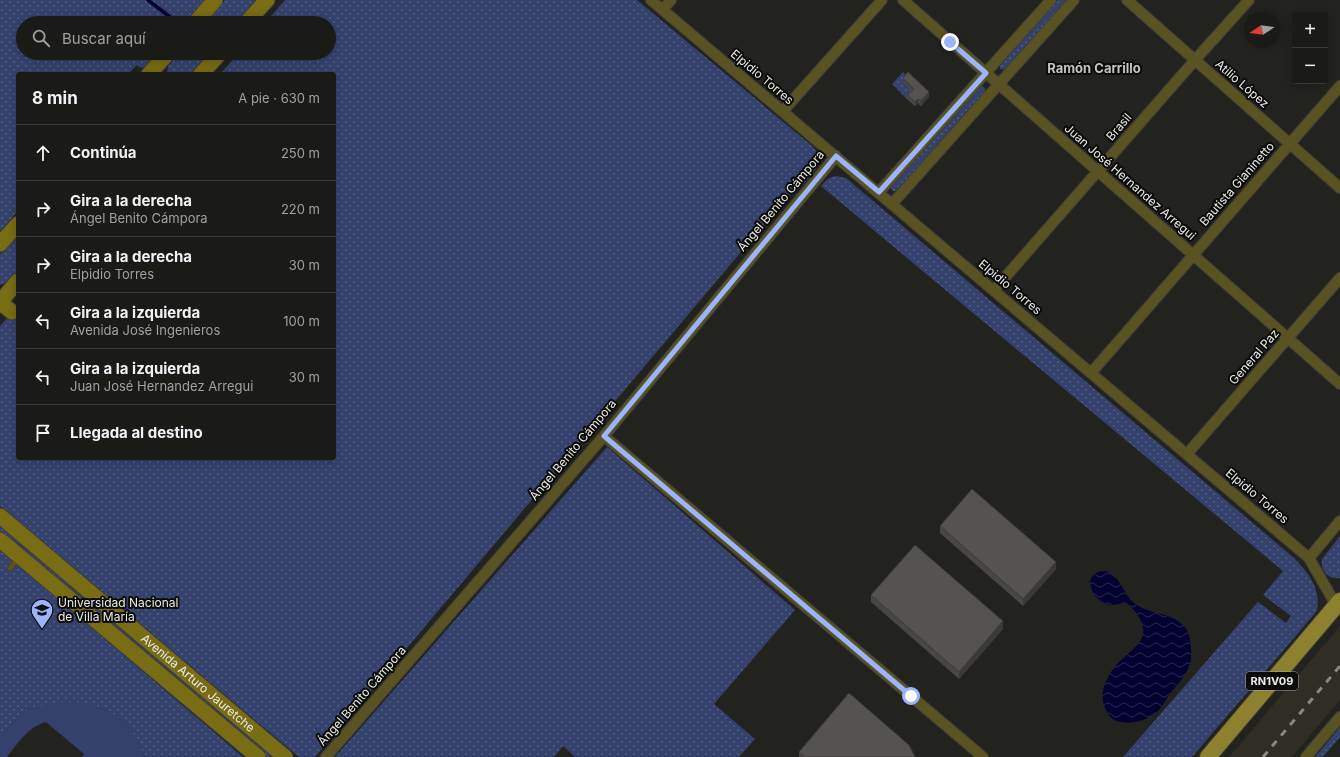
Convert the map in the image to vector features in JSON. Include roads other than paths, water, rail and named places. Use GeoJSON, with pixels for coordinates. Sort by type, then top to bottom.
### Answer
{"type":"FeatureCollection","features":[{"type":"Feature","properties":{"kind":"main road"},"geometry":{"type":"LineString","coordinates":[[201,16],[215,0]]}},
{"type":"Feature","properties":{"kind":"main road"},"geometry":{"type":"LineString","coordinates":[[252,16],[267,0]]}},
{"type":"Feature","properties":{"kind":"main road"},"geometry":{"type":"LineString","coordinates":[[151,72],[162,60]]}},
{"type":"Feature","properties":{"kind":"main road"},"geometry":{"type":"LineString","coordinates":[[203,72],[214,60]]}},
{"type":"Feature","properties":{"kind":"main road"},"geometry":{"type":"LineString","coordinates":[[0,244],[16,226]]}},
{"type":"Feature","properties":{"kind":"main road"},"geometry":{"type":"LineString","coordinates":[[12,312],[0,302],[16,283]]}},
{"type":"Feature","properties":{"kind":"main road","name":"Avenida Arturo Jauretche"},"geometry":{"type":"LineString","coordinates":[[0,516],[285,757]]}},
{"type":"Feature","properties":{"kind":"main road","name":"Avenida Arturo Jauretche"},"geometry":{"type":"LineString","coordinates":[[0,540],[15,562],[258,757]]}},
{"type":"Feature","properties":{"kind":"main road","name":"RN1V09"},"geometry":{"type":"LineString","coordinates":[[1208,757],[1338,603]]}},
{"type":"Feature","properties":{"kind":"street","name":"Elpidio Torres"},"geometry":{"type":"LineString","coordinates":[[652,0],[1309,558],[1338,603]]}},
{"type":"Feature","properties":{"kind":"street"},"geometry":{"type":"LineString","coordinates":[[663,9],[671,0]]}},
{"type":"Feature","properties":{"kind":"street"},"geometry":{"type":"LineString","coordinates":[[783,111],[882,0]]}},
{"type":"Feature","properties":{"kind":"street","name":"Juan José Hernandez Arregui"},"geometry":{"type":"LineString","coordinates":[[903,0],[1340,384]]}},
{"type":"Feature","properties":{"kind":"street"},"geometry":{"type":"LineString","coordinates":[[879,192],[1051,0]]}},
{"type":"Feature","properties":{"kind":"street"},"geometry":{"type":"LineString","coordinates":[[892,204],[1074,0]]}},
{"type":"Feature","properties":{"kind":"street","name":"Atilio López"},"geometry":{"type":"LineString","coordinates":[[1127,0],[1340,188]]}},
{"type":"Feature","properties":{"kind":"street","name":"Brasil"},"geometry":{"type":"LineString","coordinates":[[994,290],[1249,0]]}},
{"type":"Feature","properties":{"kind":"street","name":"Bautista Gianinetto"},"geometry":{"type":"LineString","coordinates":[[1091,373],[1340,86]]}},
{"type":"Feature","properties":{"kind":"street","name":"Ángel Benito Cámpora"},"geometry":{"type":"LineString","coordinates":[[326,757],[604,436],[836,156]]}},
{"type":"Feature","properties":{"kind":"street","name":"General Paz"},"geometry":{"type":"LineString","coordinates":[[1187,454],[1340,278]]}},
{"type":"Feature","properties":{"kind":"street"},"geometry":{"type":"LineString","coordinates":[[604,436],[983,757]]}},
{"type":"Feature","properties":{"kind":"street"},"geometry":{"type":"LineString","coordinates":[[1309,558],[1340,522]]}},
{"type":"Feature","properties":{"kind":"street"},"geometry":{"type":"LineString","coordinates":[[1306,757],[1340,717]]}},
{"type":"Feature","properties":{"kind":"water"},"geometry":{"type":"Polygon","coordinates":[[[1101,571],[1106,571],[1114,576],[1134,603],[1147,610],[1176,620],[1187,630],[1189,636],[1191,656],[1186,674],[1162,707],[1155,714],[1139,721],[1127,723],[1112,719],[1104,705],[1104,687],[1109,676],[1119,662],[1139,643],[1143,635],[1143,629],[1137,613],[1125,602],[1114,605],[1106,604],[1095,596],[1090,584],[1091,578],[1094,574],[1101,571]]]}},
{"type":"Feature","properties":{"kind":"waterway"},"geometry":{"type":"LineString","coordinates":[[148,0],[169,16]]}},
{"type":"Feature","properties":{"kind":"railway"},"geometry":{"type":"LineString","coordinates":[[1263,757],[1340,666]]}},
{"type":"Feature","properties":{"kind":"place","name":"Universidad Nacional de Villa María"},"geometry":{"type":"Point","coordinates":[42,630]}},
{"type":"Feature","properties":{"kind":"district","name":"Ramón Carrillo"},"geometry":{"type":"Point","coordinates":[1094,68]}}]}
